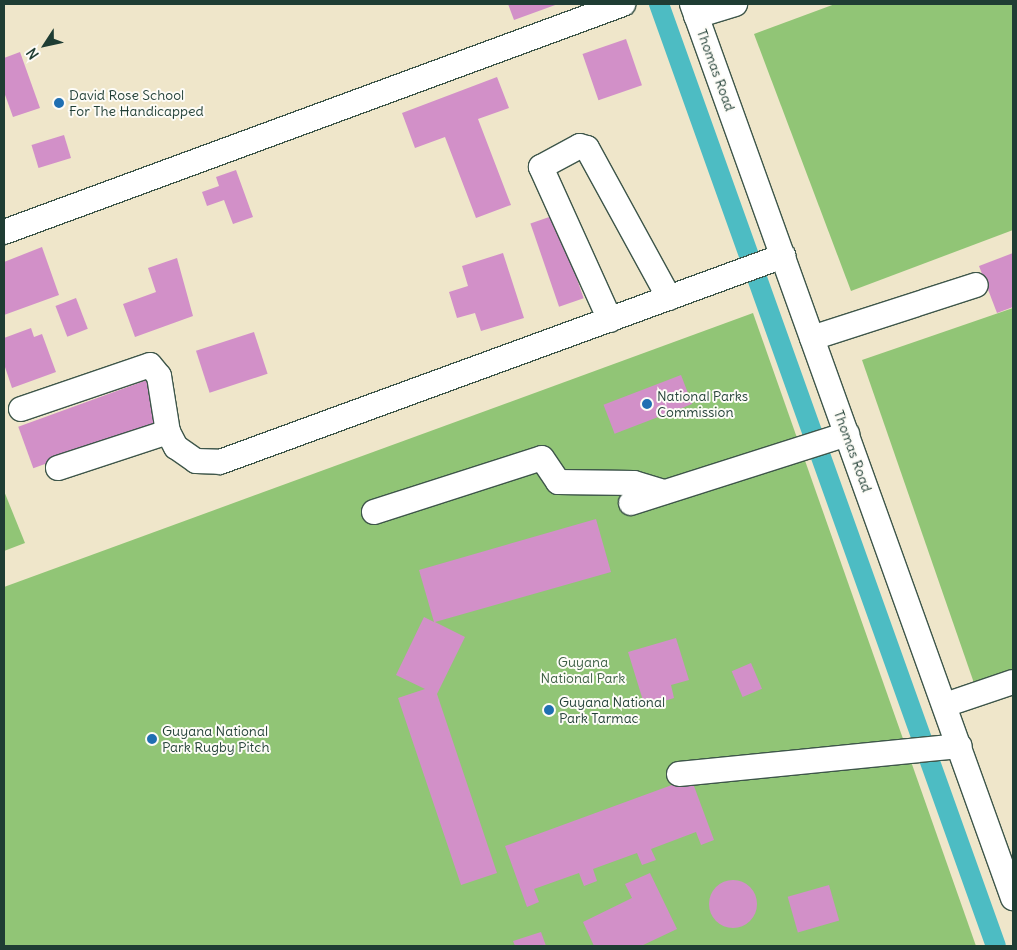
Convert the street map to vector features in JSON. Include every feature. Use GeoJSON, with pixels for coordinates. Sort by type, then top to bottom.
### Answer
{"type":"FeatureCollection","features":[{"type":"Feature","properties":{"kind":"street"},"geometry":{"type":"LineString","coordinates":[[4,232],[623,4]]}},
{"type":"Feature","properties":{"kind":"street"},"geometry":{"type":"LineString","coordinates":[[694,10],[735,4]]}},
{"type":"Feature","properties":{"kind":"street","name":"Thomas Road"},"geometry":{"type":"LineString","coordinates":[[694,10],[775,259],[812,338],[830,438],[945,705],[951,747],[1013,898]]}},
{"type":"Feature","properties":{"kind":"street"},"geometry":{"type":"LineString","coordinates":[[610,320],[541,167],[580,146],[587,148],[669,298]]}},
{"type":"Feature","properties":{"kind":"street"},"geometry":{"type":"LineString","coordinates":[[21,409],[150,365],[159,376],[168,432],[176,447],[196,462],[220,462],[775,259]]}},
{"type":"Feature","properties":{"kind":"street"},"geometry":{"type":"LineString","coordinates":[[812,338],[976,284]]}},
{"type":"Feature","properties":{"kind":"street"},"geometry":{"type":"LineString","coordinates":[[58,468],[168,432]]}},
{"type":"Feature","properties":{"kind":"street"},"geometry":{"type":"LineString","coordinates":[[631,503],[830,438]]}},
{"type":"Feature","properties":{"kind":"street"},"geometry":{"type":"LineString","coordinates":[[374,512],[542,458],[558,482],[634,482],[664,492]]}},
{"type":"Feature","properties":{"kind":"street"},"geometry":{"type":"LineString","coordinates":[[945,705],[1013,682]]}},
{"type":"Feature","properties":{"kind":"street"},"geometry":{"type":"LineString","coordinates":[[679,774],[951,747]]}},
{"type":"Feature","properties":{"kind":"green space"},"geometry":{"type":"Polygon","coordinates":[[[835,4],[1013,4],[1013,230],[851,291],[754,34],[835,4]]]}},
{"type":"Feature","properties":{"kind":"green space"},"geometry":{"type":"Polygon","coordinates":[[[1013,308],[1013,673],[975,686],[862,360],[1013,308]]]}},
{"type":"Feature","properties":{"kind":"green space","name":"Guyana National Park"},"geometry":{"type":"Polygon","coordinates":[[[753,313],[976,946],[4,946],[4,587],[753,313]]]}},
{"type":"Feature","properties":{"kind":"green space"},"geometry":{"type":"Polygon","coordinates":[[[4,491],[25,543],[4,551],[4,491]]]}},
{"type":"Feature","properties":{"kind":"building"},"geometry":{"type":"Polygon","coordinates":[[[508,4],[558,4],[514,20],[508,4]]]}},
{"type":"Feature","properties":{"kind":"building"},"geometry":{"type":"Polygon","coordinates":[[[626,39],[642,85],[598,100],[583,54],[626,39]]]}},
{"type":"Feature","properties":{"kind":"building"},"geometry":{"type":"Polygon","coordinates":[[[20,52],[40,108],[13,117],[4,92],[4,58],[20,52]]]}},
{"type":"Feature","properties":{"kind":"building"},"geometry":{"type":"Polygon","coordinates":[[[497,77],[509,108],[478,119],[511,205],[476,218],[445,137],[415,148],[402,113],[497,77]]]}},
{"type":"Feature","properties":{"kind":"building"},"geometry":{"type":"Polygon","coordinates":[[[64,135],[71,158],[39,168],[31,145],[64,135]]]}},
{"type":"Feature","properties":{"kind":"building"},"geometry":{"type":"Polygon","coordinates":[[[236,170],[253,217],[233,224],[224,200],[207,206],[202,192],[219,186],[216,177],[236,170]]]}},
{"type":"Feature","properties":{"kind":"building"},"geometry":{"type":"Polygon","coordinates":[[[555,215],[584,298],[559,307],[530,223],[555,215]]]}},
{"type":"Feature","properties":{"kind":"building"},"geometry":{"type":"Polygon","coordinates":[[[42,247],[59,295],[4,315],[4,262],[42,247]]]}},
{"type":"Feature","properties":{"kind":"building"},"geometry":{"type":"Polygon","coordinates":[[[503,253],[524,318],[481,331],[475,313],[457,318],[449,292],[468,286],[462,266],[503,253]]]}},
{"type":"Feature","properties":{"kind":"building"},"geometry":{"type":"Polygon","coordinates":[[[1013,253],[1013,307],[997,313],[979,266],[1013,253]]]}},
{"type":"Feature","properties":{"kind":"building"},"geometry":{"type":"Polygon","coordinates":[[[177,258],[193,316],[135,337],[123,304],[156,292],[148,268],[177,258]]]}},
{"type":"Feature","properties":{"kind":"building"},"geometry":{"type":"Polygon","coordinates":[[[76,298],[88,329],[67,337],[55,306],[76,298]]]}},
{"type":"Feature","properties":{"kind":"building"},"geometry":{"type":"Polygon","coordinates":[[[31,328],[34,337],[42,334],[56,372],[12,388],[4,364],[4,338],[31,328]]]}},
{"type":"Feature","properties":{"kind":"building"},"geometry":{"type":"Polygon","coordinates":[[[254,332],[268,374],[210,393],[196,351],[254,332]]]}},
{"type":"Feature","properties":{"kind":"building","name":"National Parks Commission"},"geometry":{"type":"Polygon","coordinates":[[[681,375],[692,404],[615,434],[604,405],[681,375]]]}},
{"type":"Feature","properties":{"kind":"building"},"geometry":{"type":"Polygon","coordinates":[[[147,380],[162,421],[33,468],[18,427],[147,380]]]}},
{"type":"Feature","properties":{"kind":"building"},"geometry":{"type":"Polygon","coordinates":[[[596,519],[611,572],[435,622],[465,637],[437,694],[497,873],[461,885],[398,698],[425,689],[396,675],[424,617],[434,622],[419,570],[596,519]]]}},
{"type":"Feature","properties":{"kind":"building"},"geometry":{"type":"Polygon","coordinates":[[[676,638],[689,680],[671,685],[674,698],[645,707],[628,652],[676,638]]]}},
{"type":"Feature","properties":{"kind":"building"},"geometry":{"type":"Polygon","coordinates":[[[751,663],[762,689],[743,697],[732,671],[751,663]]]}},
{"type":"Feature","properties":{"kind":"building"},"geometry":{"type":"Polygon","coordinates":[[[691,778],[714,840],[701,845],[696,832],[651,849],[656,860],[642,865],[637,853],[593,869],[597,881],[584,886],[579,873],[534,889],[539,902],[527,907],[505,846],[691,778]]]}},
{"type":"Feature","properties":{"kind":"building"},"geometry":{"type":"Polygon","coordinates":[[[650,873],[677,929],[641,946],[594,946],[583,922],[632,898],[625,884],[650,873]]]}},
{"type":"Feature","properties":{"kind":"building"},"geometry":{"type":"Polygon","coordinates":[[[733,880],[742,882],[750,887],[755,895],[757,904],[755,913],[750,921],[742,926],[733,928],[724,926],[716,921],[711,913],[709,904],[711,895],[716,887],[724,882],[733,880]]]}},
{"type":"Feature","properties":{"kind":"building"},"geometry":{"type":"Polygon","coordinates":[[[829,885],[839,921],[798,932],[788,897],[829,885]]]}},
{"type":"Feature","properties":{"kind":"building"},"geometry":{"type":"Polygon","coordinates":[[[541,932],[546,946],[515,946],[513,941],[541,932]]]}},
{"type":"Feature","properties":{"kind":"waterway"},"geometry":{"type":"LineString","coordinates":[[659,4],[996,946]]}},
{"type":"Feature","properties":{"kind":"place","name":"David Rose School For The Handicapped"},"geometry":{"type":"Point","coordinates":[59,103]}},
{"type":"Feature","properties":{"kind":"place","name":"National Parks Commission"},"geometry":{"type":"Point","coordinates":[647,404]}},
{"type":"Feature","properties":{"kind":"place","name":"Guyana National Park Tarmac"},"geometry":{"type":"Point","coordinates":[549,710]}},
{"type":"Feature","properties":{"kind":"place","name":"Guyana National Park Rugby Pitch"},"geometry":{"type":"Point","coordinates":[152,739]}}]}
